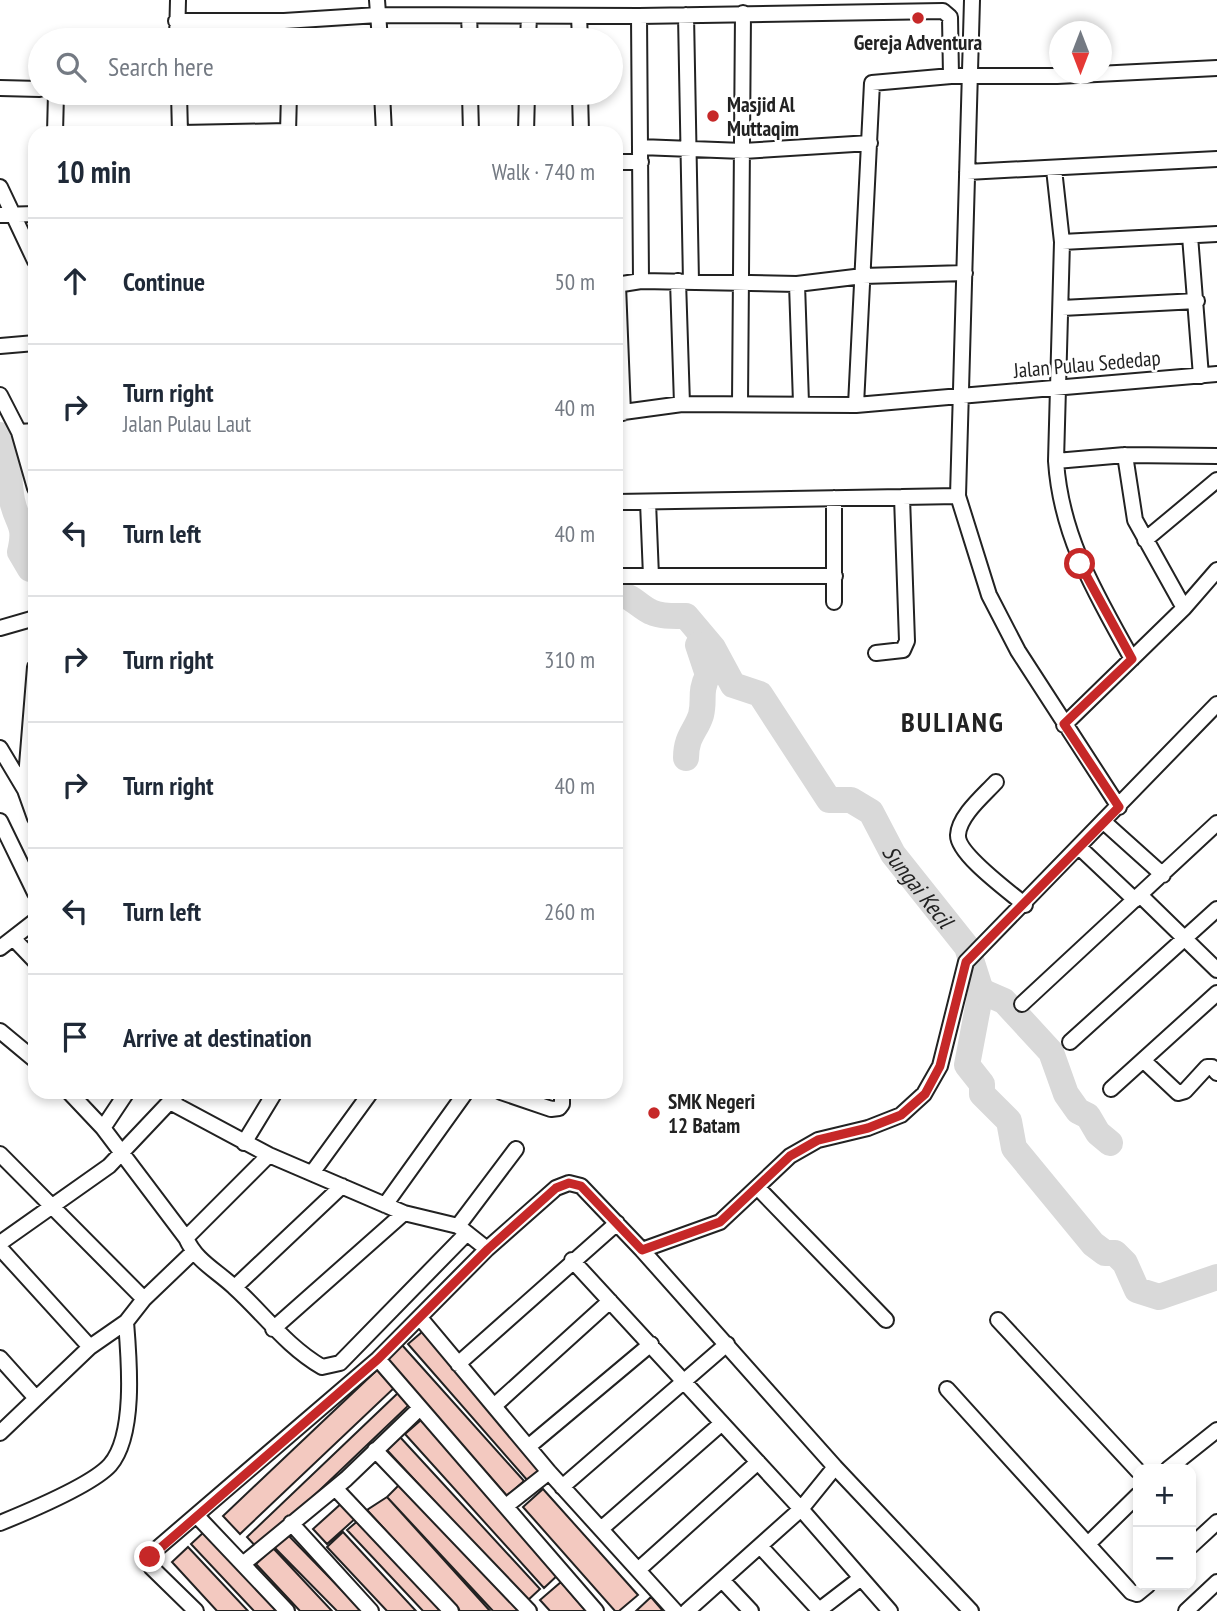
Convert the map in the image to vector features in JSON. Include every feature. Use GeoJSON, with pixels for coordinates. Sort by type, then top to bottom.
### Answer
{"type":"FeatureCollection","features":[{"type":"Feature","properties":{"kind":"street"},"geometry":{"type":"LineString","coordinates":[[176,28],[178,0]]}},
{"type":"Feature","properties":{"kind":"street"},"geometry":{"type":"LineString","coordinates":[[972,0],[958,496],[989,595],[1064,724],[1119,807]]}},
{"type":"Feature","properties":{"kind":"street"},"geometry":{"type":"LineString","coordinates":[[176,21],[284,21],[378,7],[470,16],[947,12],[950,17],[951,76]]}},
{"type":"Feature","properties":{"kind":"street"},"geometry":{"type":"LineString","coordinates":[[378,7],[379,28]]}},
{"type":"Feature","properties":{"kind":"street"},"geometry":{"type":"LineString","coordinates":[[740,404],[743,13]]}},
{"type":"Feature","properties":{"kind":"street"},"geometry":{"type":"LineString","coordinates":[[682,404],[688,149],[686,15]]}},
{"type":"Feature","properties":{"kind":"street"},"geometry":{"type":"LineString","coordinates":[[470,16],[470,28]]}},
{"type":"Feature","properties":{"kind":"street"},"geometry":{"type":"LineString","coordinates":[[528,28],[529,16]]}},
{"type":"Feature","properties":{"kind":"street"},"geometry":{"type":"LineString","coordinates":[[579,16],[580,28]]}},
{"type":"Feature","properties":{"kind":"street"},"geometry":{"type":"LineString","coordinates":[[639,16],[641,281]]}},
{"type":"Feature","properties":{"kind":"street"},"geometry":{"type":"LineString","coordinates":[[284,21],[285,28]]}},
{"type":"Feature","properties":{"kind":"street"},"geometry":{"type":"LineString","coordinates":[[856,405],[872,83],[951,76],[1217,68]]}},
{"type":"Feature","properties":{"kind":"street"},"geometry":{"type":"LineString","coordinates":[[0,88],[28,89]]}},
{"type":"Feature","properties":{"kind":"street"},"geometry":{"type":"LineString","coordinates":[[55,126],[56,105]]}},
{"type":"Feature","properties":{"kind":"street"},"geometry":{"type":"LineString","coordinates":[[180,105],[181,126]]}},
{"type":"Feature","properties":{"kind":"street"},"geometry":{"type":"LineString","coordinates":[[288,126],[289,105]]}},
{"type":"Feature","properties":{"kind":"street"},"geometry":{"type":"LineString","coordinates":[[383,105],[384,126]]}},
{"type":"Feature","properties":{"kind":"street"},"geometry":{"type":"LineString","coordinates":[[470,105],[471,126]]}},
{"type":"Feature","properties":{"kind":"street"},"geometry":{"type":"LineString","coordinates":[[526,126],[527,105]]}},
{"type":"Feature","properties":{"kind":"street"},"geometry":{"type":"LineString","coordinates":[[580,105],[581,126]]}},
{"type":"Feature","properties":{"kind":"street"},"geometry":{"type":"LineString","coordinates":[[623,160],[688,149],[743,151],[870,143]]}},
{"type":"Feature","properties":{"kind":"street"},"geometry":{"type":"LineString","coordinates":[[967,172],[1217,159]]}},
{"type":"Feature","properties":{"kind":"street"},"geometry":{"type":"LineString","coordinates":[[1054,169],[1062,242],[1056,461],[1058,487],[1080,564],[1132,659]]}},
{"type":"Feature","properties":{"kind":"street"},"geometry":{"type":"LineString","coordinates":[[0,187],[6,214],[28,250]]}},
{"type":"Feature","properties":{"kind":"street"},"geometry":{"type":"LineString","coordinates":[[6,214],[28,214]]}},
{"type":"Feature","properties":{"kind":"street"},"geometry":{"type":"LineString","coordinates":[[1062,242],[1217,234]]}},
{"type":"Feature","properties":{"kind":"street"},"geometry":{"type":"LineString","coordinates":[[1190,236],[1201,376]]}},
{"type":"Feature","properties":{"kind":"street"},"geometry":{"type":"LineString","coordinates":[[623,284],[641,281],[685,281],[740,285],[797,284],[863,276],[965,274]]}},
{"type":"Feature","properties":{"kind":"street"},"geometry":{"type":"LineString","coordinates":[[797,284],[801,403]]}},
{"type":"Feature","properties":{"kind":"street"},"geometry":{"type":"LineString","coordinates":[[1062,307],[1197,301]]}},
{"type":"Feature","properties":{"kind":"street"},"geometry":{"type":"LineString","coordinates":[[0,346],[28,344]]}},
{"type":"Feature","properties":{"kind":"street","name":"Jalan Pulau Sededap"},"geometry":{"type":"LineString","coordinates":[[623,413],[682,404],[856,405],[1217,374]]}},
{"type":"Feature","properties":{"kind":"street"},"geometry":{"type":"LineString","coordinates":[[0,395],[19,432],[28,464]]}},
{"type":"Feature","properties":{"kind":"street"},"geometry":{"type":"LineString","coordinates":[[19,432],[28,431]]}},
{"type":"Feature","properties":{"kind":"street"},"geometry":{"type":"LineString","coordinates":[[1056,461],[1125,455],[1217,456]]}},
{"type":"Feature","properties":{"kind":"street"},"geometry":{"type":"LineString","coordinates":[[1125,455],[1133,512],[1145,540],[1184,608]]}},
{"type":"Feature","properties":{"kind":"street"},"geometry":{"type":"LineString","coordinates":[[1145,540],[1217,480]]}},
{"type":"Feature","properties":{"kind":"street"},"geometry":{"type":"LineString","coordinates":[[623,502],[958,496]]}},
{"type":"Feature","properties":{"kind":"street"},"geometry":{"type":"LineString","coordinates":[[876,653],[897,652],[902,650],[907,641],[902,497]]}},
{"type":"Feature","properties":{"kind":"street"},"geometry":{"type":"LineString","coordinates":[[834,498],[834,602]]}},
{"type":"Feature","properties":{"kind":"street"},"geometry":{"type":"LineString","coordinates":[[648,502],[651,576]]}},
{"type":"Feature","properties":{"kind":"street"},"geometry":{"type":"LineString","coordinates":[[1064,724],[1184,608],[1217,570]]}},
{"type":"Feature","properties":{"kind":"street"},"geometry":{"type":"LineString","coordinates":[[623,576],[835,576]]}},
{"type":"Feature","properties":{"kind":"street"},"geometry":{"type":"LineString","coordinates":[[0,628],[28,620]]}},
{"type":"Feature","properties":{"kind":"street"},"geometry":{"type":"LineString","coordinates":[[642,1250],[720,1222],[790,1156],[818,1140],[868,1128],[901,1115],[925,1094],[940,1066],[966,962],[1025,905],[1217,704]]}},
{"type":"Feature","properties":{"kind":"street"},"geometry":{"type":"LineString","coordinates":[[0,748],[28,796]]}},
{"type":"Feature","properties":{"kind":"street"},"geometry":{"type":"LineString","coordinates":[[25,789],[28,752]]}},
{"type":"Feature","properties":{"kind":"street"},"geometry":{"type":"LineString","coordinates":[[996,782],[963,820],[958,842],[982,869],[1025,905]]}},
{"type":"Feature","properties":{"kind":"street"},"geometry":{"type":"LineString","coordinates":[[0,821],[28,879]]}},
{"type":"Feature","properties":{"kind":"street"},"geometry":{"type":"LineString","coordinates":[[1104,822],[1163,875]]}},
{"type":"Feature","properties":{"kind":"street"},"geometry":{"type":"LineString","coordinates":[[1023,1004],[1217,823]]}},
{"type":"Feature","properties":{"kind":"street"},"geometry":{"type":"LineString","coordinates":[[1080,848],[1186,938],[1217,970]]}},
{"type":"Feature","properties":{"kind":"street"},"geometry":{"type":"LineString","coordinates":[[1070,1042],[1217,909]]}},
{"type":"Feature","properties":{"kind":"street"},"geometry":{"type":"LineString","coordinates":[[0,948],[28,926]]}},
{"type":"Feature","properties":{"kind":"street"},"geometry":{"type":"LineString","coordinates":[[13,938],[28,954]]}},
{"type":"Feature","properties":{"kind":"street"},"geometry":{"type":"LineString","coordinates":[[1111,1089],[1217,993]]}},
{"type":"Feature","properties":{"kind":"street"},"geometry":{"type":"LineString","coordinates":[[0,1031],[28,1054]]}},
{"type":"Feature","properties":{"kind":"street"},"geometry":{"type":"LineString","coordinates":[[1144,1061],[1178,1093],[1185,1091],[1207,1067],[1217,1073]]}},
{"type":"Feature","properties":{"kind":"street"},"geometry":{"type":"LineString","coordinates":[[76,1099],[123,1154],[186,1238],[192,1253],[235,1287],[273,1329],[319,1365],[327,1367],[340,1363],[465,1232],[516,1149]]}},
{"type":"Feature","properties":{"kind":"street"},"geometry":{"type":"LineString","coordinates":[[103,1128],[122,1099]]}},
{"type":"Feature","properties":{"kind":"street"},"geometry":{"type":"LineString","coordinates":[[90,1348],[0,1246],[123,1154],[173,1099]]}},
{"type":"Feature","properties":{"kind":"street"},"geometry":{"type":"LineString","coordinates":[[178,1099],[244,1143],[404,1213],[465,1232],[486,1248]]}},
{"type":"Feature","properties":{"kind":"street"},"geometry":{"type":"LineString","coordinates":[[244,1143],[271,1099]]}},
{"type":"Feature","properties":{"kind":"street"},"geometry":{"type":"LineString","coordinates":[[312,1173],[366,1099]]}},
{"type":"Feature","properties":{"kind":"street"},"geometry":{"type":"LineString","coordinates":[[385,1205],[461,1099]]}},
{"type":"Feature","properties":{"kind":"street"},"geometry":{"type":"LineString","coordinates":[[524,1099],[551,1110],[559,1108],[562,1099]]}},
{"type":"Feature","properties":{"kind":"street"},"geometry":{"type":"LineString","coordinates":[[0,1154],[144,1299]]}},
{"type":"Feature","properties":{"kind":"street"},"geometry":{"type":"LineString","coordinates":[[186,1238],[269,1155]]}},
{"type":"Feature","properties":{"kind":"street"},"geometry":{"type":"LineString","coordinates":[[196,1611],[151,1567],[152,1553],[378,1359],[421,1319],[486,1248],[556,1188],[569,1183],[581,1186],[617,1223],[835,1467],[971,1611]]}},
{"type":"Feature","properties":{"kind":"street"},"geometry":{"type":"LineString","coordinates":[[235,1287],[342,1186]]}},
{"type":"Feature","properties":{"kind":"street"},"geometry":{"type":"LineString","coordinates":[[758,1188],[886,1320]]}},
{"type":"Feature","properties":{"kind":"street"},"geometry":{"type":"LineString","coordinates":[[273,1329],[404,1213]]}},
{"type":"Feature","properties":{"kind":"street"},"geometry":{"type":"LineString","coordinates":[[458,1364],[572,1260],[617,1223]]}},
{"type":"Feature","properties":{"kind":"street"},"geometry":{"type":"LineString","coordinates":[[0,1433],[35,1397],[90,1348],[126,1322],[144,1299],[192,1253]]}},
{"type":"Feature","properties":{"kind":"street"},"geometry":{"type":"LineString","coordinates":[[572,1260],[651,1343],[890,1611]]}},
{"type":"Feature","properties":{"kind":"street"},"geometry":{"type":"LineString","coordinates":[[494,1406],[610,1301]]}},
{"type":"Feature","properties":{"kind":"street"},"geometry":{"type":"LineString","coordinates":[[421,1319],[562,1487],[675,1611]]}},
{"type":"Feature","properties":{"kind":"street"},"geometry":{"type":"LineString","coordinates":[[998,1320],[1133,1466]]}},
{"type":"Feature","properties":{"kind":"street"},"geometry":{"type":"LineString","coordinates":[[0,1523],[53,1499],[110,1465],[120,1446],[128,1394],[126,1322]]}},
{"type":"Feature","properties":{"kind":"street"},"geometry":{"type":"LineString","coordinates":[[528,1447],[651,1343]]}},
{"type":"Feature","properties":{"kind":"street"},"geometry":{"type":"LineString","coordinates":[[562,1487],[727,1344]]}},
{"type":"Feature","properties":{"kind":"street"},"geometry":{"type":"LineString","coordinates":[[0,1359],[35,1397]]}},
{"type":"Feature","properties":{"kind":"street"},"geometry":{"type":"LineString","coordinates":[[378,1359],[596,1611]]}},
{"type":"Feature","properties":{"kind":"street"},"geometry":{"type":"LineString","coordinates":[[947,1389],[1131,1592],[1137,1594],[1142,1590]]}},
{"type":"Feature","properties":{"kind":"street"},"geometry":{"type":"LineString","coordinates":[[243,1564],[335,1488],[420,1408]]}},
{"type":"Feature","properties":{"kind":"street"},"geometry":{"type":"LineString","coordinates":[[601,1529],[722,1423]]}},
{"type":"Feature","properties":{"kind":"street"},"geometry":{"type":"LineString","coordinates":[[1174,1464],[1217,1430]]}},
{"type":"Feature","properties":{"kind":"street"},"geometry":{"type":"LineString","coordinates":[[375,1450],[529,1611]]}},
{"type":"Feature","properties":{"kind":"street"},"geometry":{"type":"LineString","coordinates":[[638,1570],[758,1462]]}},
{"type":"Feature","properties":{"kind":"street"},"geometry":{"type":"LineString","coordinates":[[687,1611],[801,1509],[835,1467]]}},
{"type":"Feature","properties":{"kind":"street"},"geometry":{"type":"LineString","coordinates":[[506,1506],[549,1472]]}},
{"type":"Feature","properties":{"kind":"street"},"geometry":{"type":"LineString","coordinates":[[335,1488],[451,1611]]}},
{"type":"Feature","properties":{"kind":"street"},"geometry":{"type":"LineString","coordinates":[[1089,1543],[1133,1500]]}},
{"type":"Feature","properties":{"kind":"street"},"geometry":{"type":"LineString","coordinates":[[197,1516],[288,1611]]}},
{"type":"Feature","properties":{"kind":"street"},"geometry":{"type":"LineString","coordinates":[[1196,1541],[1217,1522]]}},
{"type":"Feature","properties":{"kind":"street"},"geometry":{"type":"LineString","coordinates":[[291,1524],[371,1611]]}},
{"type":"Feature","properties":{"kind":"street"},"geometry":{"type":"LineString","coordinates":[[760,1546],[819,1611],[861,1578]]}},
{"type":"Feature","properties":{"kind":"street"},"geometry":{"type":"LineString","coordinates":[[722,1580],[751,1611]]}},
{"type":"Feature","properties":{"kind":"street"},"geometry":{"type":"LineString","coordinates":[[1186,1611],[1217,1582]]}},
{"type":"Feature","properties":{"kind":"building"},"geometry":{"type":"Polygon","coordinates":[[[422,1332],[542,1469],[528,1481],[408,1344],[422,1332]]]}},
{"type":"Feature","properties":{"kind":"building"},"geometry":{"type":"Polygon","coordinates":[[[402,1345],[524,1481],[507,1496],[386,1360],[402,1345]]]}},
{"type":"Feature","properties":{"kind":"building"},"geometry":{"type":"Polygon","coordinates":[[[377,1370],[394,1388],[240,1534],[223,1516],[377,1370]]]}},
{"type":"Feature","properties":{"kind":"building"},"geometry":{"type":"Polygon","coordinates":[[[399,1392],[410,1404],[258,1549],[247,1537],[399,1392]]]}},
{"type":"Feature","properties":{"kind":"building"},"geometry":{"type":"Polygon","coordinates":[[[421,1420],[560,1573],[544,1588],[405,1434],[421,1420]]]}},
{"type":"Feature","properties":{"kind":"building"},"geometry":{"type":"Polygon","coordinates":[[[400,1437],[540,1589],[527,1601],[386,1449],[400,1437]]]}},
{"type":"Feature","properties":{"kind":"building"},"geometry":{"type":"Polygon","coordinates":[[[402,1482],[522,1611],[493,1611],[387,1497],[402,1482]]]}},
{"type":"Feature","properties":{"kind":"building"},"geometry":{"type":"Polygon","coordinates":[[[543,1489],[638,1595],[619,1611],[615,1611],[523,1507],[543,1489]]]}},
{"type":"Feature","properties":{"kind":"building"},"geometry":{"type":"Polygon","coordinates":[[[387,1497],[490,1611],[460,1611],[367,1510],[387,1497]]]}},
{"type":"Feature","properties":{"kind":"building"},"geometry":{"type":"Polygon","coordinates":[[[343,1502],[357,1517],[327,1544],[313,1529],[343,1502]]]}},
{"type":"Feature","properties":{"kind":"building"},"geometry":{"type":"Polygon","coordinates":[[[360,1519],[446,1611],[423,1611],[347,1530],[360,1519]]]}},
{"type":"Feature","properties":{"kind":"building"},"geometry":{"type":"Polygon","coordinates":[[[204,1532],[279,1611],[254,1611],[191,1544],[204,1532]]]}},
{"type":"Feature","properties":{"kind":"building"},"geometry":{"type":"Polygon","coordinates":[[[343,1532],[416,1611],[387,1611],[327,1547],[343,1532]]]}},
{"type":"Feature","properties":{"kind":"building"},"geometry":{"type":"Polygon","coordinates":[[[287,1534],[362,1611],[337,1611],[274,1547],[287,1534]]]}},
{"type":"Feature","properties":{"kind":"building"},"geometry":{"type":"Polygon","coordinates":[[[188,1547],[248,1611],[217,1611],[172,1562],[188,1547]]]}},
{"type":"Feature","properties":{"kind":"building"},"geometry":{"type":"Polygon","coordinates":[[[273,1548],[332,1611],[300,1611],[256,1564],[273,1548]]]}},
{"type":"Feature","properties":{"kind":"building"},"geometry":{"type":"Polygon","coordinates":[[[561,1582],[586,1611],[550,1611],[540,1600],[561,1582]]]}},
{"type":"Feature","properties":{"kind":"building"},"geometry":{"type":"Polygon","coordinates":[[[651,1597],[663,1611],[636,1611],[651,1597]]]}},
{"type":"Feature","properties":{"kind":"waterway","name":"Sungai Kecil"},"geometry":{"type":"LineString","coordinates":[[0,435],[8,461],[12,500],[22,529],[20,552],[28,566]]}},
{"type":"Feature","properties":{"kind":"waterway","name":"Sungai Kecil"},"geometry":{"type":"LineString","coordinates":[[623,595],[655,614],[686,616],[713,648],[733,685],[760,694],[829,800],[851,800],[871,812],[893,854],[967,947],[981,991],[967,1065],[982,1084],[982,1094],[1009,1121],[1014,1148],[1093,1244],[1105,1253],[1115,1253],[1125,1263],[1137,1290],[1159,1297],[1217,1277]]}},
{"type":"Feature","properties":{"kind":"waterway"},"geometry":{"type":"LineString","coordinates":[[686,758],[689,739],[701,715],[708,675],[698,645]]}},
{"type":"Feature","properties":{"kind":"waterway"},"geometry":{"type":"LineString","coordinates":[[981,991],[1004,1001],[1051,1052],[1066,1094],[1078,1111],[1088,1116],[1098,1133],[1110,1143]]}},
{"type":"Feature","properties":{"kind":"place","name":"Gereja Adventura"},"geometry":{"type":"Point","coordinates":[918,18]}},
{"type":"Feature","properties":{"kind":"place","name":"Masjid Al Muttaqim"},"geometry":{"type":"Point","coordinates":[713,116]}},
{"type":"Feature","properties":{"kind":"place","name":"SMK Negeri 12 Batam"},"geometry":{"type":"Point","coordinates":[654,1113]}},
{"type":"Feature","properties":{"kind":"district","name":"BULIANG"},"geometry":{"type":"Point","coordinates":[953,721]}},
{"type":"Feature","properties":{"kind":"route"},"geometry":{"type":"LineString","coordinates":[[150,1557],[378,1359],[421,1319],[488,1249],[556,1188],[569,1183],[581,1186],[642,1250],[720,1222],[790,1156],[818,1140],[868,1128],[901,1115],[925,1094],[940,1066],[966,962],[1119,807],[1064,724],[1132,659],[1080,564]]}}]}
